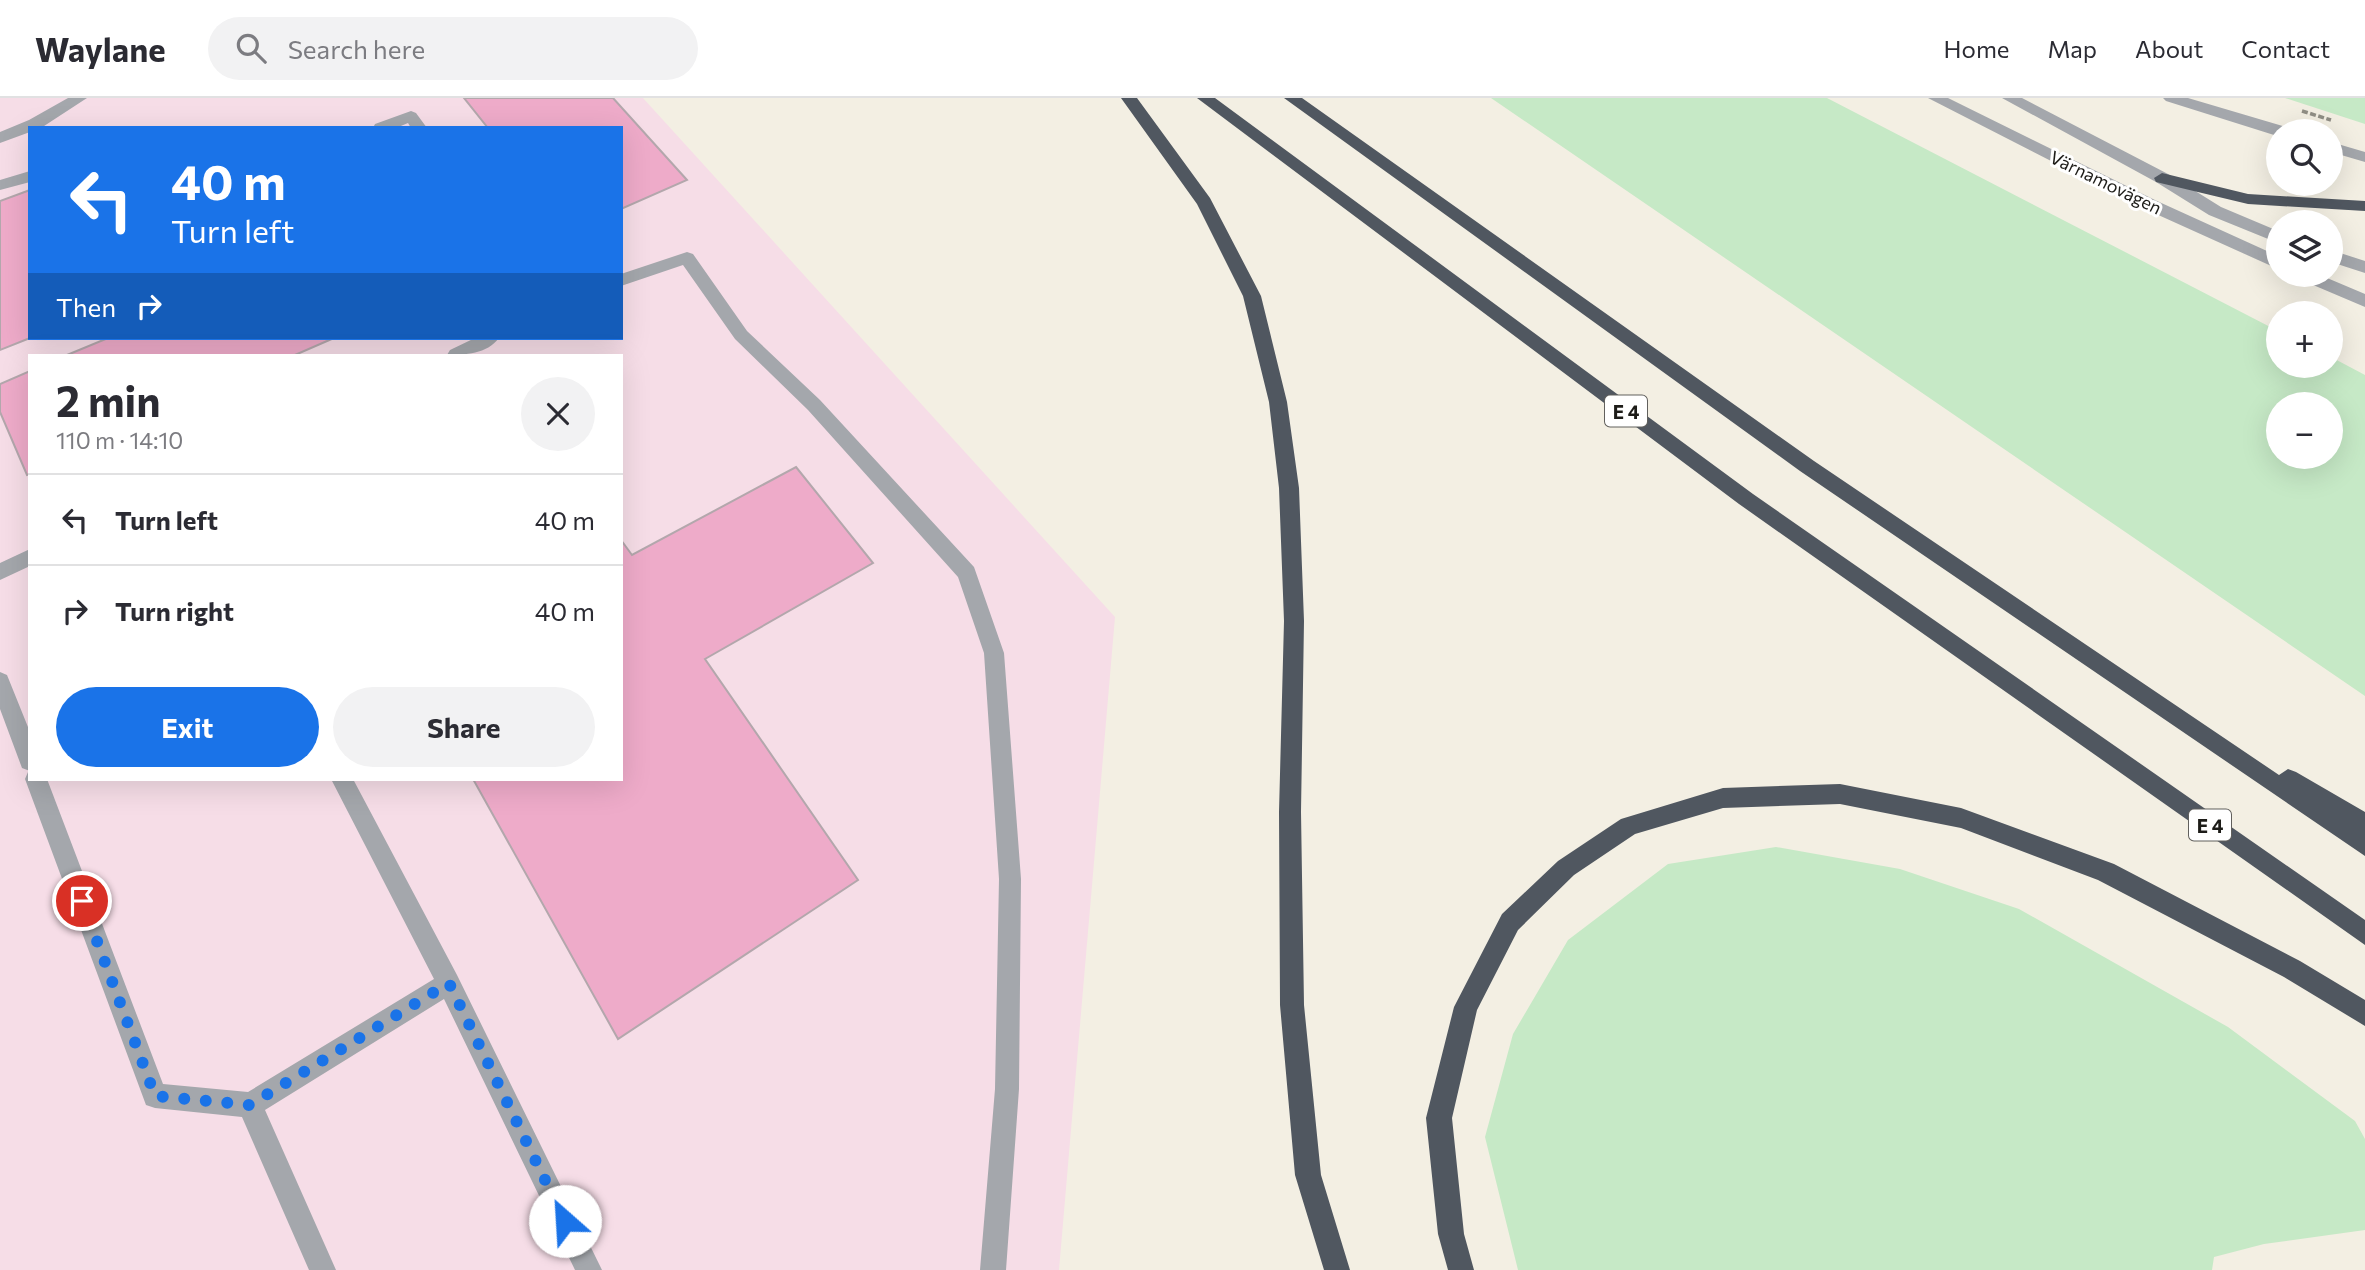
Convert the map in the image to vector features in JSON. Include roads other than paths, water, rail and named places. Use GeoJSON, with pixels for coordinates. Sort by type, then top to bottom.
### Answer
{"type":"FeatureCollection","features":[{"type":"Feature","properties":{"kind":"highway"},"geometry":{"type":"LineString","coordinates":[[1129,98],[1204,202],[1252,296],[1278,402],[1289,488],[1294,621],[1290,811],[1292,1004],[1308,1175],[1337,1270]]}},
{"type":"Feature","properties":{"kind":"highway","name":"E 4"},"geometry":{"type":"LineString","coordinates":[[1205,98],[1746,499],[2365,934]]}},
{"type":"Feature","properties":{"kind":"highway"},"geometry":{"type":"LineString","coordinates":[[1292,98],[1807,466],[2365,846]]}},
{"type":"Feature","properties":{"kind":"highway"},"geometry":{"type":"LineString","coordinates":[[2162,178],[2248,199],[2365,206]]}},
{"type":"Feature","properties":{"kind":"highway"},"geometry":{"type":"LineString","coordinates":[[2105,670],[2365,824]]}},
{"type":"Feature","properties":{"kind":"highway"},"geometry":{"type":"LineString","coordinates":[[1461,1270],[1451,1234],[1439,1118],[1466,1007],[1510,922],[1566,868],[1629,826],[1723,798],[1840,794],[1961,818],[2106,872],[2291,969],[2365,1014]]}},
{"type":"Feature","properties":{"kind":"street"},"geometry":{"type":"LineString","coordinates":[[29,126],[79,98]]}},
{"type":"Feature","properties":{"kind":"street","name":"Värnamovägen"},"geometry":{"type":"LineString","coordinates":[[1936,98],[2151,205],[2266,258]]}},
{"type":"Feature","properties":{"kind":"street","name":"Värnamovägen"},"geometry":{"type":"LineString","coordinates":[[2010,98],[2162,178],[2239,223],[2266,233]]}},
{"type":"Feature","properties":{"kind":"street"},"geometry":{"type":"LineString","coordinates":[[2171,98],[2266,127]]}},
{"type":"Feature","properties":{"kind":"street"},"geometry":{"type":"LineString","coordinates":[[386,126],[411,116],[418,126]]}},
{"type":"Feature","properties":{"kind":"street"},"geometry":{"type":"LineString","coordinates":[[0,138],[28,126]]}},
{"type":"Feature","properties":{"kind":"street"},"geometry":{"type":"LineString","coordinates":[[2343,151],[2365,157]]}},
{"type":"Feature","properties":{"kind":"street"},"geometry":{"type":"LineString","coordinates":[[0,184],[28,177]]}},
{"type":"Feature","properties":{"kind":"street"},"geometry":{"type":"LineString","coordinates":[[623,279],[687,258],[741,335],[814,405],[967,573],[993,653],[1010,879],[1007,1089],[993,1270]]}},
{"type":"Feature","properties":{"kind":"street"},"geometry":{"type":"LineString","coordinates":[[2343,260],[2365,267]]}},
{"type":"Feature","properties":{"kind":"street"},"geometry":{"type":"LineString","coordinates":[[2333,287],[2365,301]]}},
{"type":"Feature","properties":{"kind":"street"},"geometry":{"type":"LineString","coordinates":[[458,354],[486,340]]}},
{"type":"Feature","properties":{"kind":"street"},"geometry":{"type":"LineString","coordinates":[[0,572],[28,558]]}},
{"type":"Feature","properties":{"kind":"street"},"geometry":{"type":"LineString","coordinates":[[0,681],[28,756]]}},
{"type":"Feature","properties":{"kind":"street"},"geometry":{"type":"LineString","coordinates":[[37,781],[155,1096],[250,1105],[449,983]]}},
{"type":"Feature","properties":{"kind":"street"},"geometry":{"type":"LineString","coordinates":[[343,781],[449,983],[589,1270]]}},
{"type":"Feature","properties":{"kind":"street"},"geometry":{"type":"LineString","coordinates":[[250,1105],[323,1270]]}}]}
